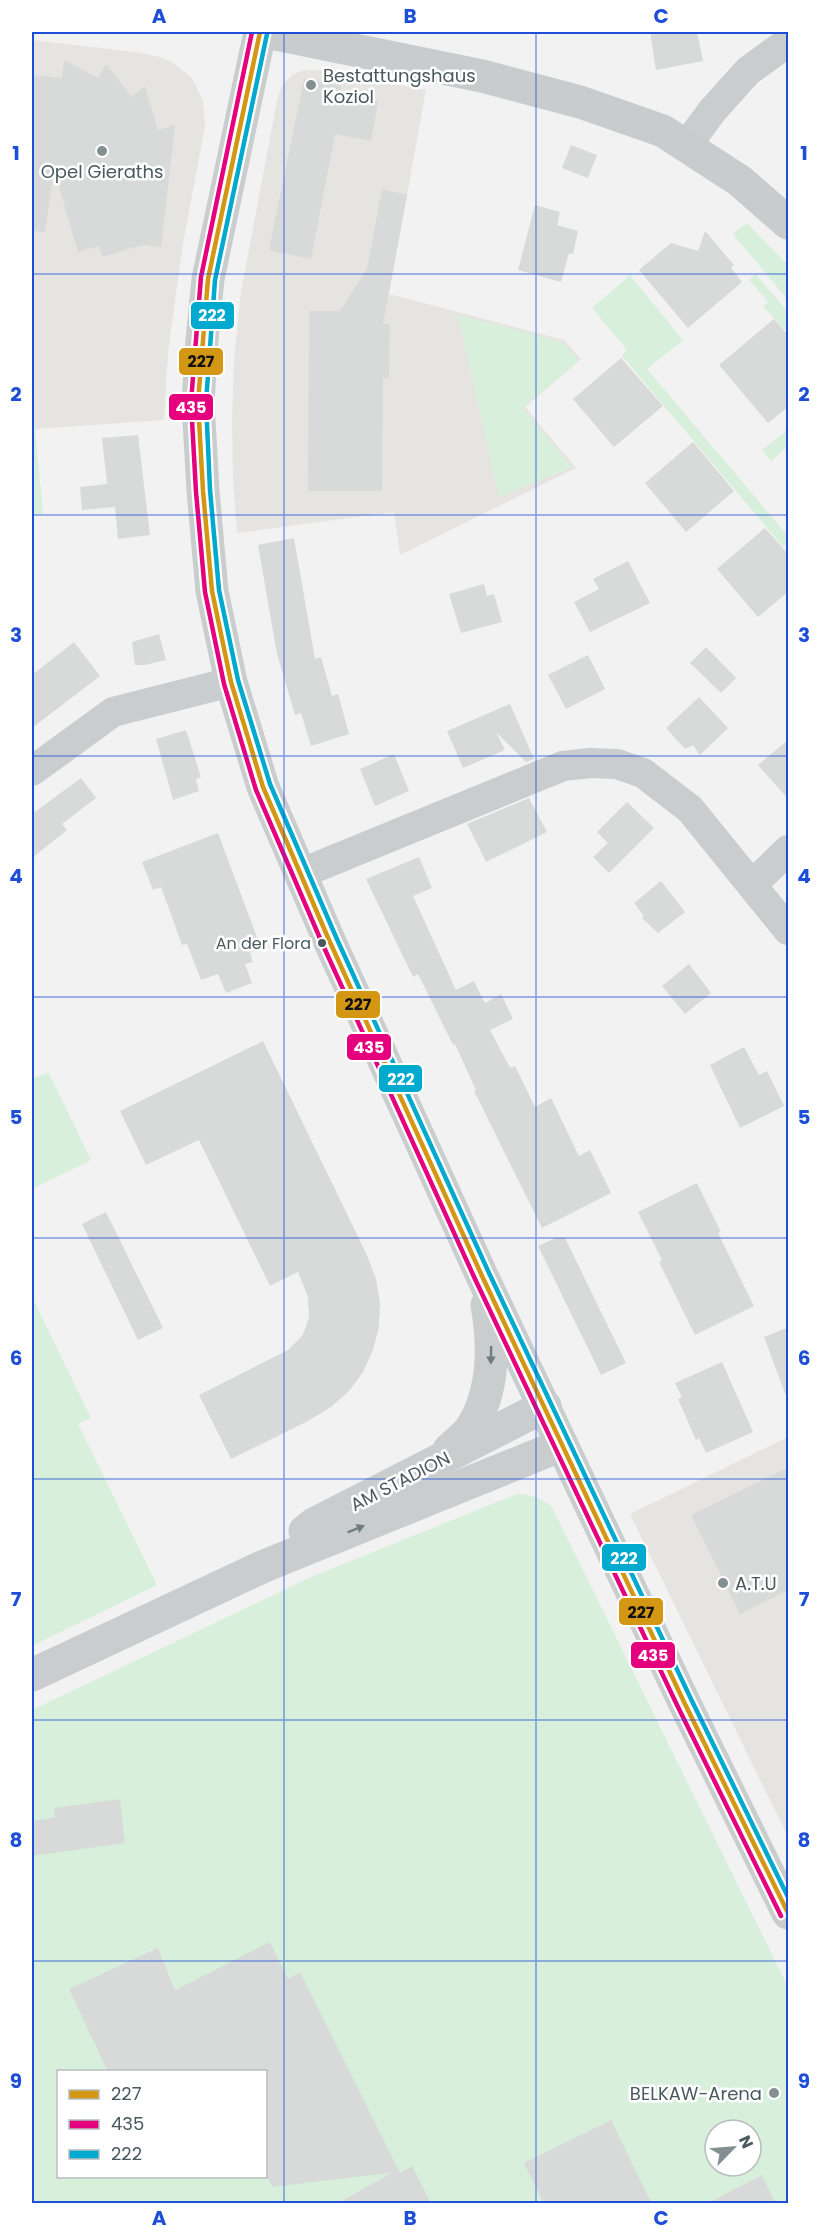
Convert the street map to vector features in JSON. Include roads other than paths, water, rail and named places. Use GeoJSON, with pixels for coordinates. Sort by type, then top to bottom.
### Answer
{"type":"FeatureCollection","features":[{"type":"Feature","properties":{"kind":"main road"},"geometry":{"type":"LineString","coordinates":[[260,32],[208,279],[198,402],[212,591],[231,682],[263,787],[329,940],[482,1276],[684,1702],[789,1913]]}},
{"type":"Feature","properties":{"kind":"main road"},"geometry":{"type":"LineString","coordinates":[[266,32],[482,76],[580,102],[663,131],[740,181],[789,223]]}},
{"type":"Feature","properties":{"kind":"main road"},"geometry":{"type":"LineString","coordinates":[[434,1464],[471,1428],[486,1393],[490,1366],[491,1330],[482,1276]]}},
{"type":"Feature","properties":{"kind":"main road","name":"AM STADION"},"geometry":{"type":"LineString","coordinates":[[262,1567],[314,1524],[545,1406]]}},
{"type":"Feature","properties":{"kind":"main road","name":"AM STADION"},"geometry":{"type":"LineString","coordinates":[[32,1675],[262,1567],[562,1445]]}},
{"type":"Feature","properties":{"kind":"street"},"geometry":{"type":"LineString","coordinates":[[687,145],[712,111],[748,71],[789,42]]}},
{"type":"Feature","properties":{"kind":"street"},"geometry":{"type":"LineString","coordinates":[[32,771],[113,712],[231,682]]}},
{"type":"Feature","properties":{"kind":"street"},"geometry":{"type":"LineString","coordinates":[[302,873],[563,766],[590,763],[617,764],[643,773],[690,809],[720,849],[789,930]]}},
{"type":"Feature","properties":{"kind":"street"},"geometry":{"type":"LineString","coordinates":[[752,885],[789,850]]}},
{"type":"Feature","properties":{"kind":"place","name":"Bestattungshaus Koziol"},"geometry":{"type":"Point","coordinates":[311,85]}},
{"type":"Feature","properties":{"kind":"place","name":"Opel Gieraths"},"geometry":{"type":"Point","coordinates":[102,151]}},
{"type":"Feature","properties":{"kind":"place","name":"An der Flora"},"geometry":{"type":"Point","coordinates":[322,943]}},
{"type":"Feature","properties":{"kind":"place","name":"A.T.U"},"geometry":{"type":"Point","coordinates":[723,1583]}},
{"type":"Feature","properties":{"kind":"place","name":"BELKAW-Arena"},"geometry":{"type":"Point","coordinates":[774,2093]}}]}
